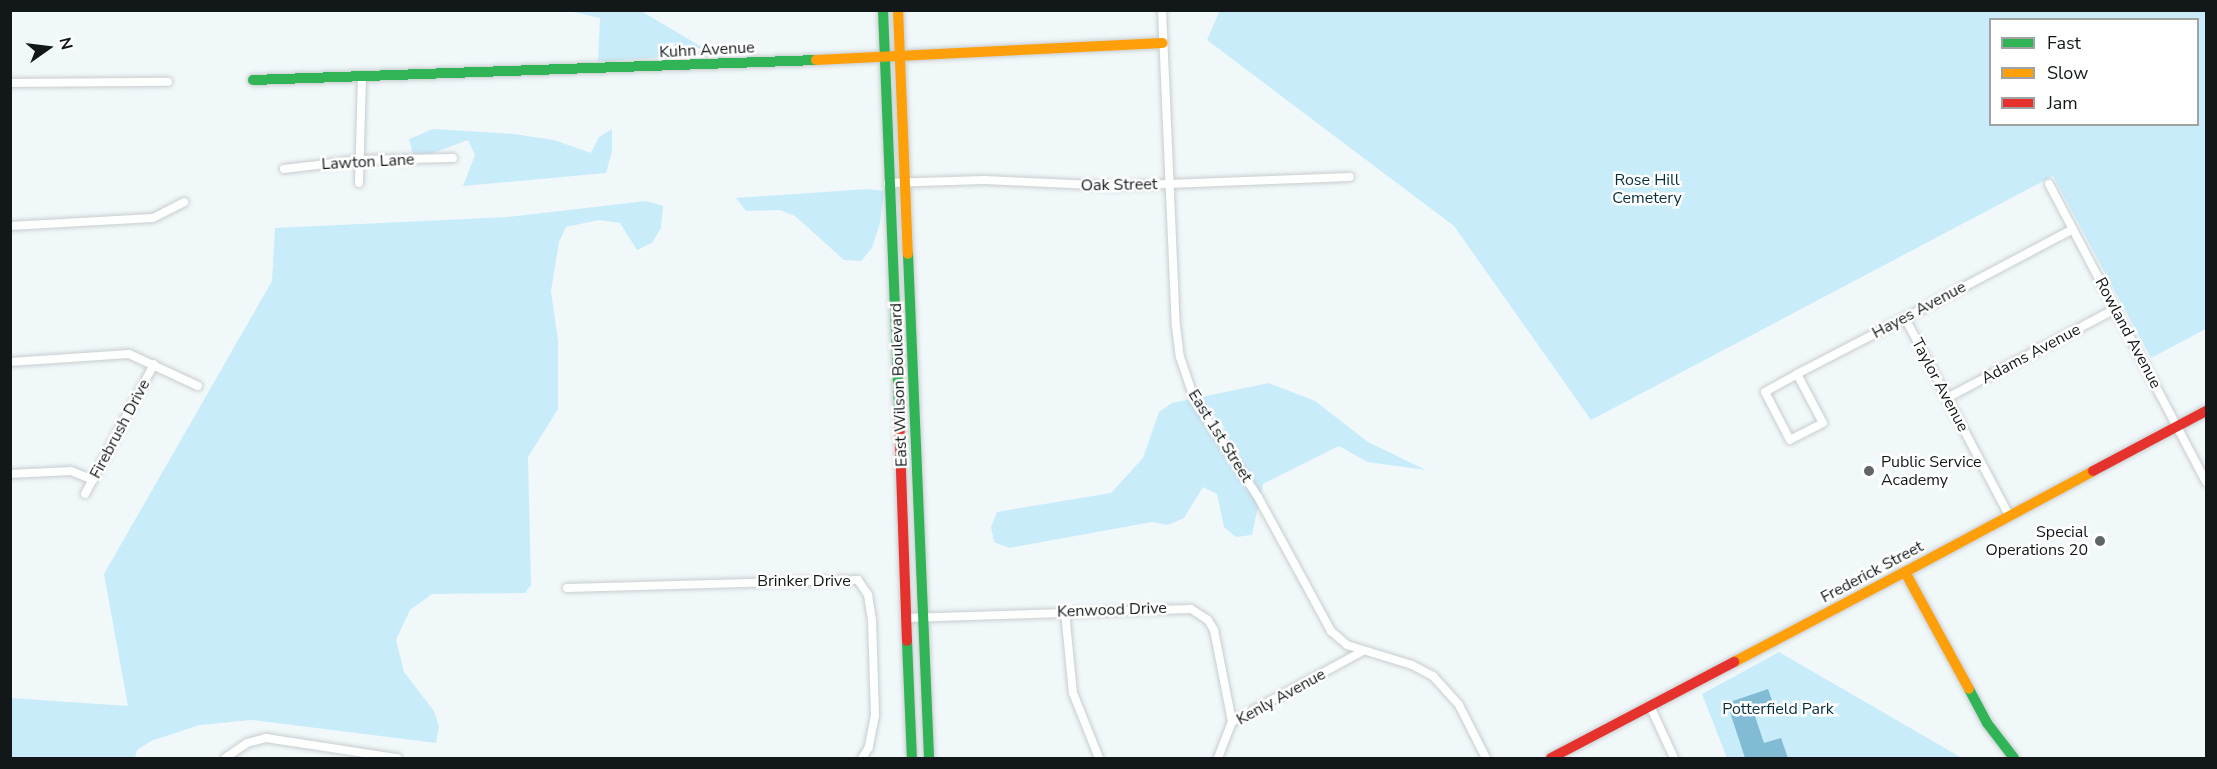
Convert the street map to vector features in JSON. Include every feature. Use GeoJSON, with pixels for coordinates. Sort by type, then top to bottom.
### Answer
{"type":"FeatureCollection","features":[{"type":"Feature","properties":{"kind":"main road","name":"East Wilson Boulevard"},"geometry":{"type":"LineString","coordinates":[[883,10],[912,759]]}},
{"type":"Feature","properties":{"kind":"main road","name":"East Wilson Boulevard"},"geometry":{"type":"LineString","coordinates":[[898,10],[929,759]]}},
{"type":"Feature","properties":{"kind":"main road","name":"Kuhn Avenue"},"geometry":{"type":"LineString","coordinates":[[253,80],[362,78],[1163,43]]}},
{"type":"Feature","properties":{"kind":"main road","name":"Frederick Street"},"geometry":{"type":"LineString","coordinates":[[1551,759],[2206,411]]}},
{"type":"Feature","properties":{"kind":"main road"},"geometry":{"type":"LineString","coordinates":[[1905,572],[1987,723],[2014,759]]}},
{"type":"Feature","properties":{"kind":"street","name":"East 1st Street"},"geometry":{"type":"LineString","coordinates":[[1162,10],[1176,326],[1188,385],[1204,418],[1258,497],[1331,631],[1347,645],[1412,665],[1433,676],[1455,700],[1486,759]]}},
{"type":"Feature","properties":{"kind":"street"},"geometry":{"type":"LineString","coordinates":[[359,183],[362,78]]}},
{"type":"Feature","properties":{"kind":"street"},"geometry":{"type":"LineString","coordinates":[[10,83],[168,82]]}},
{"type":"Feature","properties":{"kind":"street","name":"Lawton Lane"},"geometry":{"type":"LineString","coordinates":[[284,169],[360,160],[453,158]]}},
{"type":"Feature","properties":{"kind":"street","name":"Oak Street"},"geometry":{"type":"LineString","coordinates":[[888,183],[1170,184],[1350,177]]}},
{"type":"Feature","properties":{"kind":"street","name":"Rowland Avenue"},"geometry":{"type":"LineString","coordinates":[[2049,184],[2206,482]]}},
{"type":"Feature","properties":{"kind":"street"},"geometry":{"type":"LineString","coordinates":[[10,226],[153,218],[184,202]]}},
{"type":"Feature","properties":{"kind":"street","name":"Hayes Avenue"},"geometry":{"type":"LineString","coordinates":[[1797,374],[1823,423],[1790,440],[1765,392],[1797,374],[2073,229]]}},
{"type":"Feature","properties":{"kind":"street","name":"Adams Avenue"},"geometry":{"type":"LineString","coordinates":[[1947,398],[2115,309]]}},
{"type":"Feature","properties":{"kind":"street","name":"Taylor Avenue"},"geometry":{"type":"LineString","coordinates":[[1905,318],[2009,515]]}},
{"type":"Feature","properties":{"kind":"street"},"geometry":{"type":"LineString","coordinates":[[10,362],[123,354],[154,364],[198,386]]}},
{"type":"Feature","properties":{"kind":"street","name":"Firebrush Drive"},"geometry":{"type":"LineString","coordinates":[[85,494],[154,364]]}},
{"type":"Feature","properties":{"kind":"street"},"geometry":{"type":"LineString","coordinates":[[10,474],[71,471],[93,480]]}},
{"type":"Feature","properties":{"kind":"street","name":"Brinker Drive"},"geometry":{"type":"LineString","coordinates":[[567,588],[858,580],[868,595],[872,620],[875,715],[869,747],[862,759]]}},
{"type":"Feature","properties":{"kind":"street","name":"Kenwood Drive"},"geometry":{"type":"LineString","coordinates":[[906,618],[1178,607],[1201,614],[1214,630],[1232,722]]}},
{"type":"Feature","properties":{"kind":"street"},"geometry":{"type":"LineString","coordinates":[[1065,612],[1073,693],[1099,759]]}},
{"type":"Feature","properties":{"kind":"street","name":"Kenly Avenue"},"geometry":{"type":"LineString","coordinates":[[1218,759],[1232,722],[1363,651]]}},
{"type":"Feature","properties":{"kind":"street"},"geometry":{"type":"LineString","coordinates":[[1650,706],[1674,759]]}},
{"type":"Feature","properties":{"kind":"street"},"geometry":{"type":"LineString","coordinates":[[225,759],[247,743],[266,738],[349,748],[397,759]]}},
{"type":"Feature","properties":{"kind":"green space","name":"Rose Hill Cemetery"},"geometry":{"type":"Polygon","coordinates":[[[1220,10],[2206,11],[2206,329],[2151,358],[2053,176],[1591,420],[1454,226],[1207,40],[1220,10]]]}},
{"type":"Feature","properties":{"kind":"green space"},"geometry":{"type":"Polygon","coordinates":[[[569,11],[641,11],[712,53],[598,62],[600,18],[569,11]]]}},
{"type":"Feature","properties":{"kind":"green space"},"geometry":{"type":"Polygon","coordinates":[[[433,129],[514,134],[554,140],[591,153],[599,137],[612,129],[612,151],[606,173],[463,186],[475,155],[468,140],[430,154],[413,154],[409,139],[433,129]]]}},
{"type":"Feature","properties":{"kind":"green space"},"geometry":{"type":"Polygon","coordinates":[[[868,189],[884,191],[880,223],[872,248],[861,261],[844,260],[795,216],[780,210],[746,211],[736,198],[868,189]]]}},
{"type":"Feature","properties":{"kind":"green space"},"geometry":{"type":"Polygon","coordinates":[[[646,201],[663,206],[661,228],[652,243],[637,250],[620,223],[599,220],[566,227],[559,242],[551,291],[558,341],[558,409],[528,457],[531,585],[525,593],[432,594],[410,610],[396,640],[404,672],[434,711],[439,726],[436,743],[251,720],[200,725],[151,741],[137,750],[135,758],[11,758],[11,698],[128,706],[104,574],[272,281],[275,228],[508,217],[646,201]]]}},
{"type":"Feature","properties":{"kind":"green space"},"geometry":{"type":"Polygon","coordinates":[[[1269,383],[1315,401],[1368,442],[1426,470],[1367,462],[1339,446],[1263,484],[1252,535],[1236,537],[1224,527],[1217,494],[1203,487],[1184,518],[1168,525],[1152,522],[1009,548],[994,542],[991,527],[997,512],[1111,493],[1143,458],[1159,412],[1172,403],[1269,383]]]}},
{"type":"Feature","properties":{"kind":"green space","name":"Potterfield Park"},"geometry":{"type":"Polygon","coordinates":[[[1779,652],[1962,758],[1727,758],[1702,694],[1779,652]]]}},
{"type":"Feature","properties":{"kind":"shaded area"},"geometry":{"type":"Polygon","coordinates":[[[1768,689],[1774,706],[1754,713],[1764,743],[1781,738],[1788,758],[1745,758],[1727,703],[1768,689]]]}},
{"type":"Feature","properties":{"kind":"traffic: fast"},"geometry":{"type":"LineString","coordinates":[[883,10],[899,413]]}},
{"type":"Feature","properties":{"kind":"traffic: fast"},"geometry":{"type":"LineString","coordinates":[[253,80],[816,60]]}},
{"type":"Feature","properties":{"kind":"traffic: fast"},"geometry":{"type":"LineString","coordinates":[[908,254],[929,758]]}},
{"type":"Feature","properties":{"kind":"traffic: fast"},"geometry":{"type":"LineString","coordinates":[[907,641],[912,758]]}},
{"type":"Feature","properties":{"kind":"traffic: fast"},"geometry":{"type":"LineString","coordinates":[[1969,689],[1987,723],[2014,758]]}},
{"type":"Feature","properties":{"kind":"traffic: slow"},"geometry":{"type":"LineString","coordinates":[[898,10],[908,254]]}},
{"type":"Feature","properties":{"kind":"traffic: slow"},"geometry":{"type":"LineString","coordinates":[[816,60],[1163,43]]}},
{"type":"Feature","properties":{"kind":"traffic: slow"},"geometry":{"type":"LineString","coordinates":[[1905,572],[2093,471]]}},
{"type":"Feature","properties":{"kind":"traffic: slow"},"geometry":{"type":"LineString","coordinates":[[1734,662],[1905,572],[1969,689]]}},
{"type":"Feature","properties":{"kind":"traffic: jam"},"geometry":{"type":"LineString","coordinates":[[2093,471],[2206,411]]}},
{"type":"Feature","properties":{"kind":"traffic: jam"},"geometry":{"type":"LineString","coordinates":[[899,413],[907,641]]}},
{"type":"Feature","properties":{"kind":"traffic: jam"},"geometry":{"type":"LineString","coordinates":[[1551,758],[1734,662]]}},
{"type":"Feature","properties":{"kind":"place","name":"Public Service Academy"},"geometry":{"type":"Point","coordinates":[1869,471]}},
{"type":"Feature","properties":{"kind":"place","name":"Special Operations 20"},"geometry":{"type":"Point","coordinates":[2100,541]}}]}
